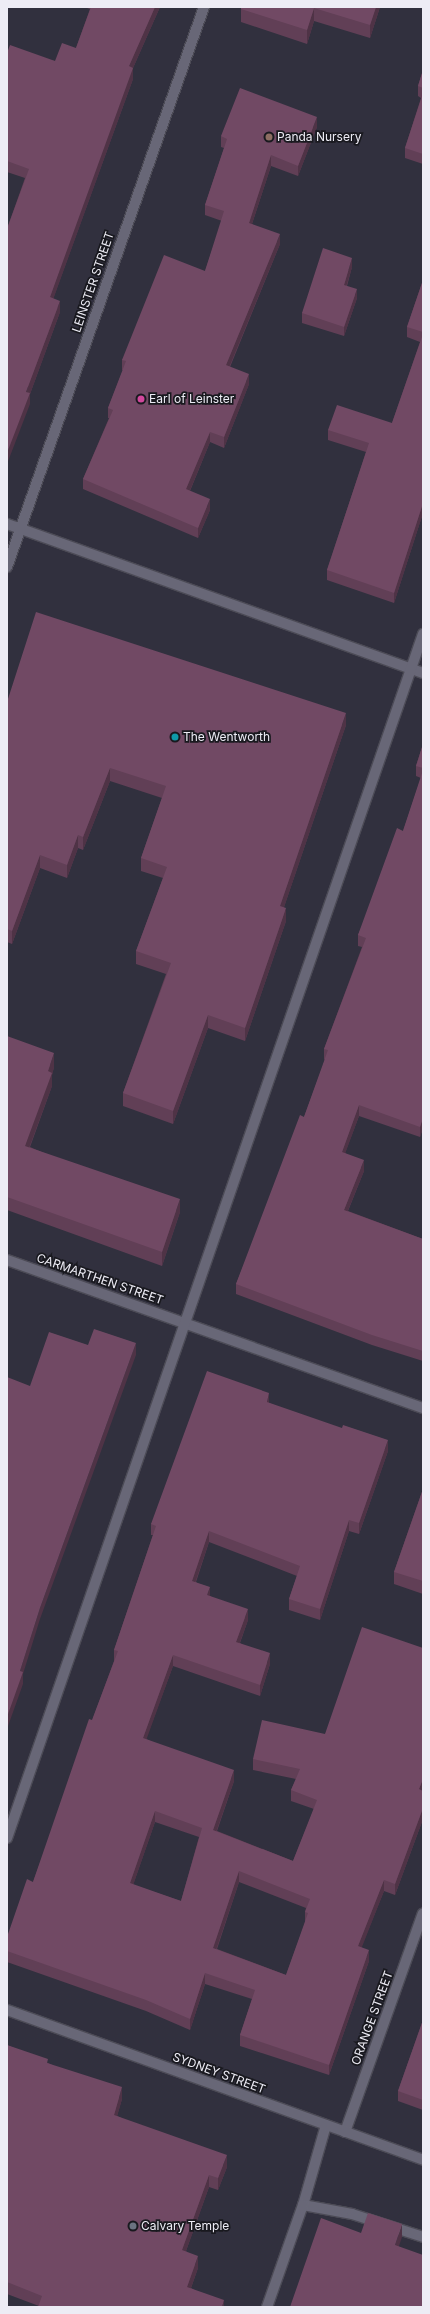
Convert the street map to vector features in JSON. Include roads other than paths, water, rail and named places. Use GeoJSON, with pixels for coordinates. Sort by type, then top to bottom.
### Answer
{"type":"FeatureCollection","features":[{"type":"Feature","properties":{"kind":"street","name":"LEINSTER STREET"},"geometry":{"type":"LineString","coordinates":[[7,566],[204,7]]}},
{"type":"Feature","properties":{"kind":"street"},"geometry":{"type":"LineString","coordinates":[[7,524],[423,673]]}},
{"type":"Feature","properties":{"kind":"street"},"geometry":{"type":"LineString","coordinates":[[7,1838],[423,634]]}},
{"type":"Feature","properties":{"kind":"street","name":"CARMARTHEN STREET"},"geometry":{"type":"LineString","coordinates":[[7,1260],[185,1322],[423,1408]]}},
{"type":"Feature","properties":{"kind":"street","name":"ORANGE STREET"},"geometry":{"type":"LineString","coordinates":[[345,2132],[423,1913]]}},
{"type":"Feature","properties":{"kind":"street","name":"SYDNEY STREET"},"geometry":{"type":"LineString","coordinates":[[7,2010],[423,2160]]}},
{"type":"Feature","properties":{"kind":"street"},"geometry":{"type":"LineString","coordinates":[[266,2307],[303,2205],[326,2125]]}},
{"type":"Feature","properties":{"kind":"street"},"geometry":{"type":"LineString","coordinates":[[303,2205],[352,2214],[423,2237]]}},
{"type":"Feature","properties":{"kind":"place","name":"Panda Nursery"},"geometry":{"type":"Point","coordinates":[269,137]}},
{"type":"Feature","properties":{"kind":"place","name":"Earl of Leinster"},"geometry":{"type":"Point","coordinates":[141,399]}},
{"type":"Feature","properties":{"kind":"place","name":"The Wentworth"},"geometry":{"type":"Point","coordinates":[175,737]}},
{"type":"Feature","properties":{"kind":"place","name":"Calvary Temple"},"geometry":{"type":"Point","coordinates":[133,2226]}}]}
